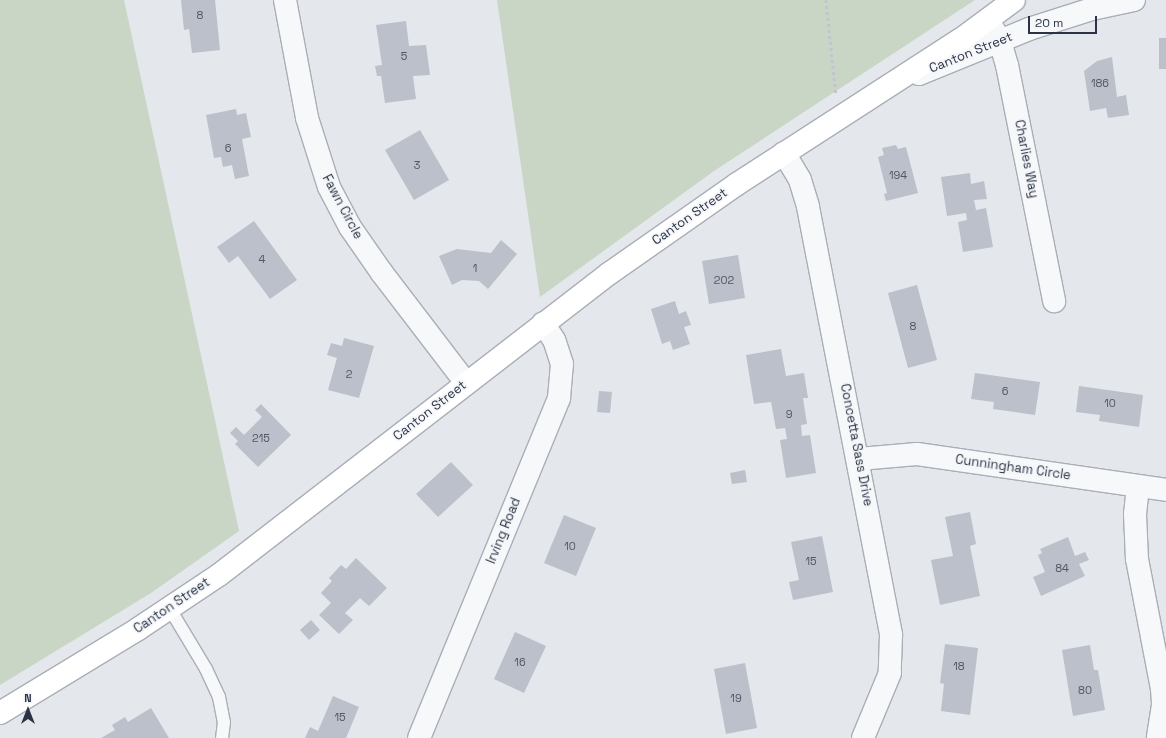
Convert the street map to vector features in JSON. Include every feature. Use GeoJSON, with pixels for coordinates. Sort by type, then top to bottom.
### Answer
{"type":"FeatureCollection","features":[{"type":"Feature","properties":{"kind":"main road","name":"Canton Street"},"geometry":{"type":"LineString","coordinates":[[0,713],[170,609],[247,554],[543,323],[674,227],[784,153],[988,20],[1014,0]]}},
{"type":"Feature","properties":{"kind":"street","name":"Fawn Circle"},"geometry":{"type":"LineString","coordinates":[[285,0],[307,118],[328,187],[350,227],[382,273],[466,383]]}},
{"type":"Feature","properties":{"kind":"street","name":"Canton Street"},"geometry":{"type":"LineString","coordinates":[[853,109],[927,70],[1000,41],[1073,15],[1134,0]]}},
{"type":"Feature","properties":{"kind":"street","name":"Charlies Way"},"geometry":{"type":"LineString","coordinates":[[988,20],[1000,41],[1010,77],[1054,301]]}},
{"type":"Feature","properties":{"kind":"street","name":"Concetta Sass Drive"},"geometry":{"type":"LineString","coordinates":[[784,153],[804,194],[859,459],[893,647],[886,687],[863,738]]}},
{"type":"Feature","properties":{"kind":"street","name":"Irving Road"},"geometry":{"type":"LineString","coordinates":[[419,738],[559,398],[562,364],[554,340],[543,323]]}},
{"type":"Feature","properties":{"kind":"street","name":"Cunningham Circle"},"geometry":{"type":"LineString","coordinates":[[859,459],[917,454],[1166,490]]}},
{"type":"Feature","properties":{"kind":"street"},"geometry":{"type":"LineString","coordinates":[[1138,486],[1135,514],[1137,559],[1162,689],[1163,705],[1158,738]]}},
{"type":"Feature","properties":{"kind":"lane"},"geometry":{"type":"LineString","coordinates":[[170,609],[206,669],[219,697],[224,722],[222,738]]}},
{"type":"Feature","properties":{"kind":"path"},"geometry":{"type":"LineString","coordinates":[[826,0],[836,93],[853,109]]}},
{"type":"Feature","properties":{"kind":"green space"},"geometry":{"type":"Polygon","coordinates":[[[0,0],[124,0],[239,531],[151,593],[0,685],[0,0]]]}},
{"type":"Feature","properties":{"kind":"green space"},"geometry":{"type":"Polygon","coordinates":[[[497,0],[975,0],[714,171],[540,297],[497,0]]]}},
{"type":"Feature","properties":{"kind":"building"},"geometry":{"type":"Polygon","coordinates":[[[181,0],[215,0],[220,50],[192,53],[189,29],[184,30],[181,0]]]}},
{"type":"Feature","properties":{"kind":"building"},"geometry":{"type":"Polygon","coordinates":[[[406,21],[409,46],[426,45],[430,75],[413,76],[416,99],[385,103],[381,76],[377,76],[375,66],[382,65],[376,25],[406,21]]]}},
{"type":"Feature","properties":{"kind":"building"},"geometry":{"type":"Polygon","coordinates":[[[1159,38],[1166,38],[1166,69],[1159,69],[1159,38]]]}},
{"type":"Feature","properties":{"kind":"building"},"geometry":{"type":"Polygon","coordinates":[[[1112,57],[1117,97],[1126,95],[1129,115],[1108,118],[1106,108],[1090,111],[1084,71],[1097,61],[1112,57]]]}},
{"type":"Feature","properties":{"kind":"building"},"geometry":{"type":"Polygon","coordinates":[[[236,109],[237,115],[246,113],[251,137],[242,139],[249,176],[235,179],[232,165],[223,167],[221,157],[214,158],[206,115],[236,109]]]}},
{"type":"Feature","properties":{"kind":"building"},"geometry":{"type":"Polygon","coordinates":[[[420,130],[449,180],[414,200],[385,150],[420,130]]]}},
{"type":"Feature","properties":{"kind":"building"},"geometry":{"type":"Polygon","coordinates":[[[896,145],[898,149],[906,147],[918,193],[886,201],[884,194],[887,193],[878,157],[884,155],[882,148],[896,145]]]}},
{"type":"Feature","properties":{"kind":"building"},"geometry":{"type":"Polygon","coordinates":[[[970,173],[971,184],[984,181],[987,199],[974,200],[976,210],[986,208],[993,247],[963,252],[958,222],[967,220],[966,213],[947,216],[941,177],[970,173]]]}},
{"type":"Feature","properties":{"kind":"building"},"geometry":{"type":"Polygon","coordinates":[[[254,221],[297,280],[270,299],[238,256],[229,263],[217,247],[254,221]]]}},
{"type":"Feature","properties":{"kind":"building"},"geometry":{"type":"Polygon","coordinates":[[[501,240],[517,254],[488,289],[479,281],[462,280],[452,285],[439,256],[457,249],[491,253],[501,240]]]}},
{"type":"Feature","properties":{"kind":"building"},"geometry":{"type":"Polygon","coordinates":[[[738,255],[745,298],[709,304],[702,261],[738,255]]]}},
{"type":"Feature","properties":{"kind":"building"},"geometry":{"type":"Polygon","coordinates":[[[917,285],[937,360],[908,368],[888,293],[917,285]]]}},
{"type":"Feature","properties":{"kind":"building"},"geometry":{"type":"Polygon","coordinates":[[[675,301],[679,314],[686,311],[691,325],[684,327],[690,344],[673,350],[670,341],[662,344],[651,309],[675,301]]]}},
{"type":"Feature","properties":{"kind":"building"},"geometry":{"type":"Polygon","coordinates":[[[344,338],[374,346],[359,398],[328,390],[337,358],[327,355],[331,343],[342,346],[344,338]]]}},
{"type":"Feature","properties":{"kind":"building"},"geometry":{"type":"Polygon","coordinates":[[[781,349],[786,376],[804,373],[808,398],[803,398],[807,424],[801,425],[802,436],[810,435],[816,473],[786,478],[780,440],[787,439],[785,428],[776,429],[771,402],[754,404],[746,355],[781,349]]]}},
{"type":"Feature","properties":{"kind":"building"},"geometry":{"type":"Polygon","coordinates":[[[975,373],[1040,382],[1035,415],[993,409],[994,402],[971,399],[975,373]]]}},
{"type":"Feature","properties":{"kind":"building"},"geometry":{"type":"Polygon","coordinates":[[[1079,386],[1143,395],[1139,427],[1099,421],[1100,415],[1076,412],[1079,386]]]}},
{"type":"Feature","properties":{"kind":"building"},"geometry":{"type":"Polygon","coordinates":[[[599,391],[612,392],[610,413],[597,412],[599,391]]]}},
{"type":"Feature","properties":{"kind":"building"},"geometry":{"type":"Polygon","coordinates":[[[261,404],[291,435],[258,467],[235,444],[238,441],[230,433],[236,427],[244,435],[262,417],[255,410],[261,404]]]}},
{"type":"Feature","properties":{"kind":"building"},"geometry":{"type":"Polygon","coordinates":[[[451,462],[473,485],[438,517],[416,494],[451,462]]]}},
{"type":"Feature","properties":{"kind":"building"},"geometry":{"type":"Polygon","coordinates":[[[745,470],[747,482],[732,484],[730,473],[745,470]]]}},
{"type":"Feature","properties":{"kind":"building"},"geometry":{"type":"Polygon","coordinates":[[[970,512],[976,544],[970,546],[980,596],[940,605],[931,560],[953,556],[945,517],[970,512]]]}},
{"type":"Feature","properties":{"kind":"building"},"geometry":{"type":"Polygon","coordinates":[[[564,515],[596,528],[576,576],[544,563],[564,515]]]}},
{"type":"Feature","properties":{"kind":"building"},"geometry":{"type":"Polygon","coordinates":[[[822,536],[833,592],[793,600],[789,582],[799,580],[791,542],[822,536]]]}},
{"type":"Feature","properties":{"kind":"building"},"geometry":{"type":"Polygon","coordinates":[[[1068,537],[1075,556],[1085,552],[1089,560],[1079,564],[1085,576],[1041,596],[1033,577],[1045,572],[1038,555],[1042,553],[1040,549],[1068,537]]]}},
{"type":"Feature","properties":{"kind":"building"},"geometry":{"type":"Polygon","coordinates":[[[356,558],[387,588],[369,606],[360,598],[345,613],[353,620],[339,634],[319,615],[331,603],[321,593],[332,581],[329,578],[341,565],[346,569],[356,558]]]}},
{"type":"Feature","properties":{"kind":"building"},"geometry":{"type":"Polygon","coordinates":[[[311,620],[320,630],[309,640],[300,630],[311,620]]]}},
{"type":"Feature","properties":{"kind":"building"},"geometry":{"type":"Polygon","coordinates":[[[515,632],[546,646],[524,693],[494,679],[515,632]]]}},
{"type":"Feature","properties":{"kind":"building"},"geometry":{"type":"Polygon","coordinates":[[[945,644],[978,648],[970,715],[941,711],[944,684],[940,683],[945,644]]]}},
{"type":"Feature","properties":{"kind":"building"},"geometry":{"type":"Polygon","coordinates":[[[1090,645],[1094,670],[1098,670],[1105,710],[1073,716],[1062,650],[1090,645]]]}},
{"type":"Feature","properties":{"kind":"building"},"geometry":{"type":"Polygon","coordinates":[[[745,663],[757,728],[726,734],[714,669],[745,663]]]}},
{"type":"Feature","properties":{"kind":"building"},"geometry":{"type":"Polygon","coordinates":[[[333,696],[359,707],[346,738],[305,738],[310,727],[318,731],[333,696]]]}},
{"type":"Feature","properties":{"kind":"building"},"geometry":{"type":"Polygon","coordinates":[[[151,708],[169,738],[101,738],[115,730],[112,725],[125,717],[128,722],[151,708]]]}}]}
